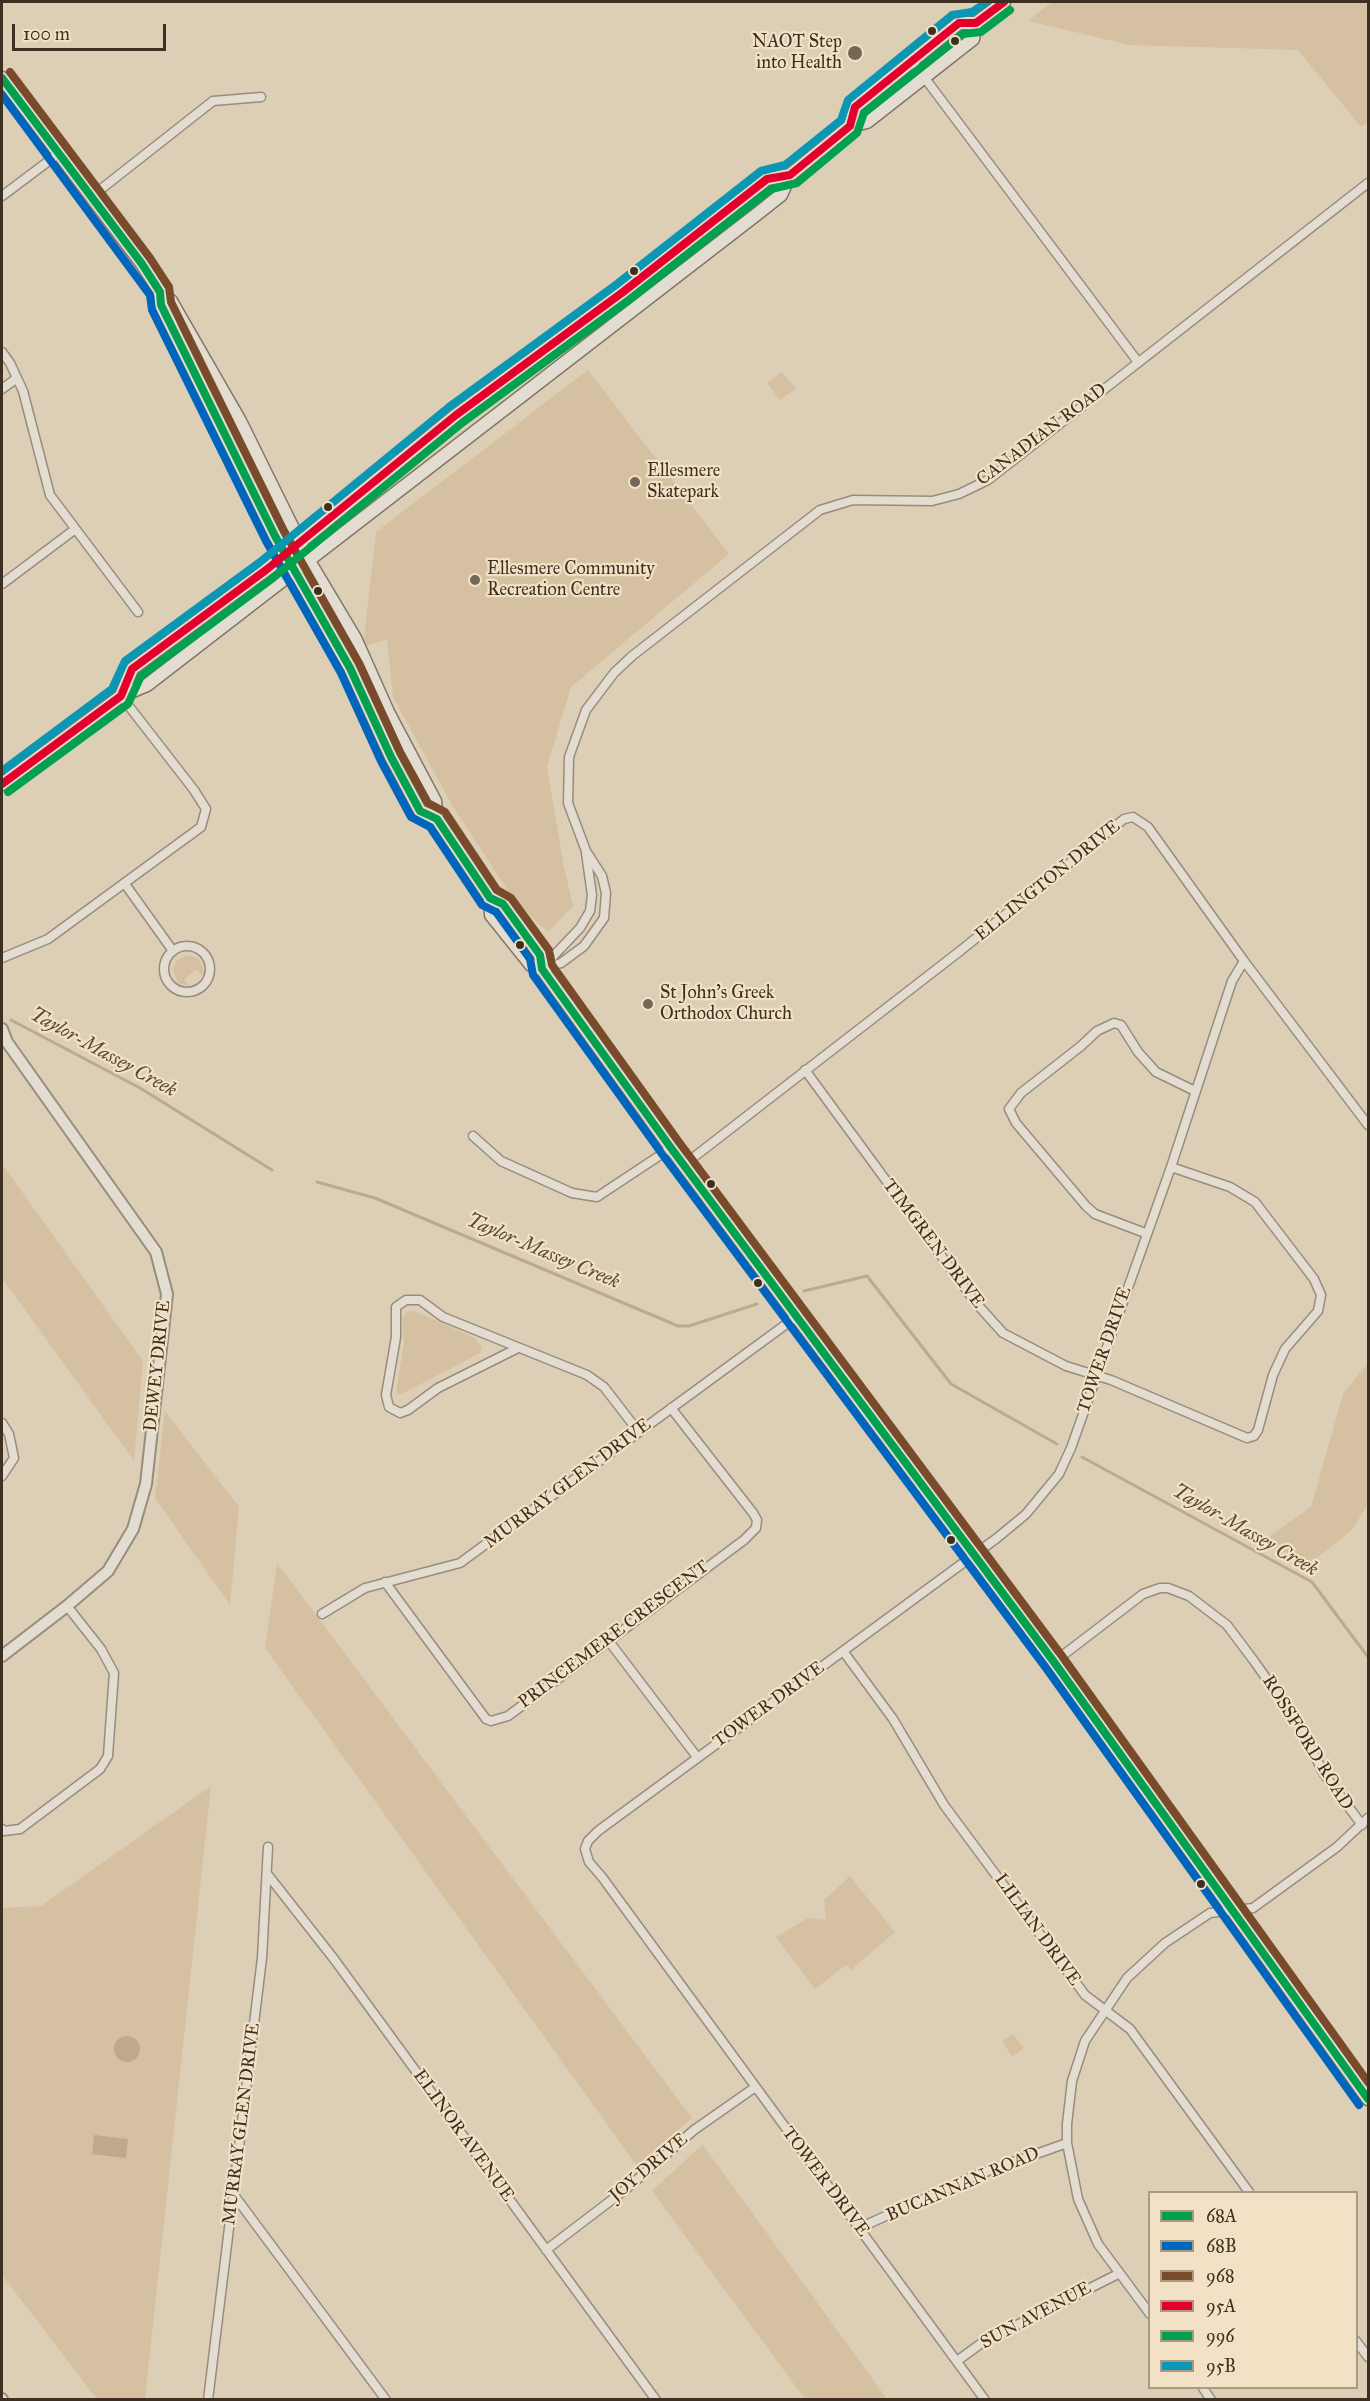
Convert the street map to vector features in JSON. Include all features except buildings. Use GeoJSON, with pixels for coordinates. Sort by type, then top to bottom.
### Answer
{"type":"FeatureCollection","features":[{"type":"Feature","properties":{"kind":"main road"},"geometry":{"type":"LineString","coordinates":[[850,126],[855,107],[912,61],[959,24],[976,23],[1004,2]]}},
{"type":"Feature","properties":{"kind":"main road"},"geometry":{"type":"LineString","coordinates":[[2,784],[121,696],[147,685],[781,195],[790,176],[850,126],[867,122],[973,39],[976,23]]}},
{"type":"Feature","properties":{"kind":"main road"},"geometry":{"type":"LineString","coordinates":[[2,78],[160,292],[171,301],[219,383],[299,543],[355,638],[388,712],[435,801],[437,819],[490,898],[491,915],[531,965],[542,969],[671,1148],[972,1555],[1054,1662],[1368,2099]]}},
{"type":"Feature","properties":{"kind":"main road"},"geometry":{"type":"LineString","coordinates":[[121,696],[132,669],[285,554],[456,415],[623,292],[767,178],[790,176]]}},
{"type":"Feature","properties":{"kind":"main road"},"geometry":{"type":"LineString","coordinates":[[160,292],[165,313],[285,554],[350,668],[391,757],[420,811],[437,819]]}},
{"type":"Feature","properties":{"kind":"main road"},"geometry":{"type":"LineString","coordinates":[[623,292],[634,308]]}},
{"type":"Feature","properties":{"kind":"street"},"geometry":{"type":"LineString","coordinates":[[912,61],[1138,362]]}},
{"type":"Feature","properties":{"kind":"street"},"geometry":{"type":"LineString","coordinates":[[91,197],[213,101],[261,97]]}},
{"type":"Feature","properties":{"kind":"street"},"geometry":{"type":"LineString","coordinates":[[2,196],[58,154]]}},
{"type":"Feature","properties":{"kind":"street","name":"CANADIAN ROAD"},"geometry":{"type":"LineString","coordinates":[[542,969],[561,963],[584,946],[604,918],[606,893],[602,876],[586,851],[568,803],[569,757],[586,710],[614,673],[632,656],[820,510],[853,500],[915,502],[959,494],[987,480],[1368,183]]}},
{"type":"Feature","properties":{"kind":"street"},"geometry":{"type":"LineString","coordinates":[[2,352],[26,400],[50,495],[74,530],[138,612]]}},
{"type":"Feature","properties":{"kind":"street"},"geometry":{"type":"LineString","coordinates":[[2,389],[17,378]]}},
{"type":"Feature","properties":{"kind":"street"},"geometry":{"type":"LineString","coordinates":[[2,584],[74,530]]}},
{"type":"Feature","properties":{"kind":"street"},"geometry":{"type":"LineString","coordinates":[[2,958],[48,939],[201,827],[206,809],[194,790],[121,696]]}},
{"type":"Feature","properties":{"kind":"street","name":"ELLINGTON DRIVE"},"geometry":{"type":"LineString","coordinates":[[685,1164],[960,951],[1124,819],[1133,817],[1148,827],[1244,961],[1368,1125]]}},
{"type":"Feature","properties":{"kind":"street","name":"CANADIAN ROAD"},"geometry":{"type":"LineString","coordinates":[[542,969],[580,928],[590,911],[592,895],[586,851]]}},
{"type":"Feature","properties":{"kind":"street"},"geometry":{"type":"LineString","coordinates":[[125,884],[173,951]]}},
{"type":"Feature","properties":{"kind":"street"},"geometry":{"type":"LineString","coordinates":[[188,946],[202,952],[207,958],[210,974],[202,987],[187,992],[174,988],[168,983],[164,969],[165,962],[173,951],[188,946]]}},
{"type":"Feature","properties":{"kind":"street","name":"TOWER DRIVE"},"geometry":{"type":"LineString","coordinates":[[985,2400],[589,1862],[585,1852],[591,1837],[1026,1514],[1061,1470],[1170,1167],[1232,981],[1244,961]]}},
{"type":"Feature","properties":{"kind":"street"},"geometry":{"type":"LineString","coordinates":[[1145,1233],[1095,1214],[1086,1206],[1016,1123],[1009,1109],[1021,1093],[1082,1046],[1096,1031],[1114,1023],[1121,1025],[1138,1052],[1156,1072],[1195,1090]]}},
{"type":"Feature","properties":{"kind":"street","name":"DEWEY DRIVE"},"geometry":{"type":"LineString","coordinates":[[2,1029],[7,1041],[156,1252],[166,1294],[146,1484],[133,1529],[108,1571],[2,1656]]}},
{"type":"Feature","properties":{"kind":"street","name":"TIMGREN DRIVE"},"geometry":{"type":"LineString","coordinates":[[805,1070],[991,1323],[1003,1333],[1041,1354],[1247,1438],[1254,1436],[1258,1430],[1273,1375],[1285,1349],[1318,1311],[1321,1295],[1314,1280],[1255,1202],[1230,1187],[1170,1167]]}},
{"type":"Feature","properties":{"kind":"street"},"geometry":{"type":"LineString","coordinates":[[473,1136],[501,1161],[572,1193],[597,1197],[671,1148]]}},
{"type":"Feature","properties":{"kind":"street"},"geometry":{"type":"LineString","coordinates":[[518,1348],[438,1388],[408,1410],[400,1413],[389,1407],[386,1395],[396,1337],[396,1307],[402,1302],[420,1300],[443,1317],[587,1375],[604,1387],[638,1431]]}},
{"type":"Feature","properties":{"kind":"street","name":"MURRAY GLEN DRIVE"},"geometry":{"type":"LineString","coordinates":[[322,1614],[365,1588],[460,1563],[796,1317]]}},
{"type":"Feature","properties":{"kind":"street","name":"PRINCEMERE CRESCENT"},"geometry":{"type":"LineString","coordinates":[[385,1582],[486,1719],[491,1721],[508,1716],[744,1540],[756,1528],[757,1520],[753,1513],[671,1408]]}},
{"type":"Feature","properties":{"kind":"street"},"geometry":{"type":"LineString","coordinates":[[2,1423],[9,1434],[14,1458],[2,1476]]}},
{"type":"Feature","properties":{"kind":"street","name":"ROSSFORD ROAD"},"geometry":{"type":"LineString","coordinates":[[1054,1662],[1143,1594],[1160,1588],[1168,1588],[1189,1596],[1227,1625],[1300,1726],[1324,1774],[1362,1825]]}},
{"type":"Feature","properties":{"kind":"street"},"geometry":{"type":"LineString","coordinates":[[2,1829],[4,1831],[20,1829],[100,1769],[108,1756],[114,1673],[101,1648],[67,1606]]}},
{"type":"Feature","properties":{"kind":"street"},"geometry":{"type":"LineString","coordinates":[[608,1640],[697,1757]]}},
{"type":"Feature","properties":{"kind":"street","name":"LILIAN DRIVE"},"geometry":{"type":"LineString","coordinates":[[843,1651],[894,1719],[945,1805],[1085,1995],[1130,2029],[1248,2191]]}},
{"type":"Feature","properties":{"kind":"street"},"geometry":{"type":"LineString","coordinates":[[1148,2313],[1118,2274],[1084,2216],[1067,2143],[1068,2103],[1072,2081],[1085,2041],[1127,1978],[1165,1943],[1210,1913],[1253,1908],[1337,1847],[1368,1818]]}},
{"type":"Feature","properties":{"kind":"street","name":"MURRAY GLEN DRIVE"},"geometry":{"type":"LineString","coordinates":[[208,2400],[262,1958],[268,1847]]}},
{"type":"Feature","properties":{"kind":"street","name":"ELINOR AVENUE"},"geometry":{"type":"LineString","coordinates":[[268,1875],[334,1959],[656,2400]]}},
{"type":"Feature","properties":{"kind":"street","name":"JOY DRIVE"},"geometry":{"type":"LineString","coordinates":[[546,2250],[626,2189],[694,2130],[754,2088]]}},
{"type":"Feature","properties":{"kind":"street","name":"BUCANNAN ROAD"},"geometry":{"type":"LineString","coordinates":[[859,2228],[977,2175],[1067,2143]]}},
{"type":"Feature","properties":{"kind":"street"},"geometry":{"type":"LineString","coordinates":[[234,2195],[386,2400]]}},
{"type":"Feature","properties":{"kind":"street","name":"SUN AVENUE"},"geometry":{"type":"LineString","coordinates":[[957,2361],[983,2342],[1118,2274]]}},
{"type":"Feature","properties":{"kind":"street"},"geometry":{"type":"LineString","coordinates":[[1358,2344],[1368,2357]]}},
{"type":"Feature","properties":{"kind":"shaded area"},"geometry":{"type":"Polygon","coordinates":[[[1052,2],[1368,2],[1368,122],[1361,127],[1298,50],[1130,45],[1028,21],[1052,2]]]}},
{"type":"Feature","properties":{"kind":"shaded area"},"geometry":{"type":"Polygon","coordinates":[[[588,370],[729,554],[571,687],[547,766],[573,906],[548,932],[514,900],[452,805],[393,697],[387,640],[363,646],[376,532],[588,370]]]}},
{"type":"Feature","properties":{"kind":"shaded area"},"geometry":{"type":"Polygon","coordinates":[[[782,372],[796,389],[780,400],[767,383],[782,372]]]}},
{"type":"Feature","properties":{"kind":"shaded area"},"geometry":{"type":"Polygon","coordinates":[[[189,955],[200,960],[204,972],[203,976],[197,969],[184,979],[189,986],[178,983],[173,970],[177,960],[189,955]]]}},
{"type":"Feature","properties":{"kind":"shaded area"},"geometry":{"type":"Polygon","coordinates":[[[2,1164],[143,1361],[134,1461],[2,1278],[2,1164]]]}},
{"type":"Feature","properties":{"kind":"shaded area"},"geometry":{"type":"Polygon","coordinates":[[[414,1311],[475,1338],[482,1348],[480,1353],[400,1395],[396,1392],[404,1342],[402,1319],[407,1312],[414,1311]]]}},
{"type":"Feature","properties":{"kind":"shaded area"},"geometry":{"type":"Polygon","coordinates":[[[1368,1363],[1368,1504],[1352,1530],[1311,1563],[1261,1542],[1311,1507],[1343,1394],[1368,1363]]]}},
{"type":"Feature","properties":{"kind":"shaded area"},"geometry":{"type":"Polygon","coordinates":[[[165,1411],[239,1507],[230,1605],[155,1498],[165,1411]]]}},
{"type":"Feature","properties":{"kind":"shaded area"},"geometry":{"type":"Polygon","coordinates":[[[277,1563],[692,2118],[637,2166],[265,1648],[277,1563]]]}},
{"type":"Feature","properties":{"kind":"shaded area"},"geometry":{"type":"Polygon","coordinates":[[[211,1786],[145,2399],[97,2399],[2,2275],[2,1908],[41,1906],[211,1786]]]}},
{"type":"Feature","properties":{"kind":"shaded area"},"geometry":{"type":"Polygon","coordinates":[[[850,1876],[895,1932],[851,1970],[846,1965],[815,1989],[776,1937],[808,1918],[826,1920],[824,1900],[850,1876]]]}},
{"type":"Feature","properties":{"kind":"shaded area"},"geometry":{"type":"Polygon","coordinates":[[[1013,2034],[1024,2048],[1012,2057],[1002,2041],[1013,2034]]]}},
{"type":"Feature","properties":{"kind":"shaded area"},"geometry":{"type":"Polygon","coordinates":[[[127,2036],[136,2040],[140,2049],[136,2058],[127,2062],[118,2058],[114,2049],[118,2040],[127,2036]]]}},
{"type":"Feature","properties":{"kind":"shaded area"},"geometry":{"type":"Polygon","coordinates":[[[94,2135],[128,2139],[126,2158],[92,2154],[94,2135]]]}},
{"type":"Feature","properties":{"kind":"shaded area"},"geometry":{"type":"Polygon","coordinates":[[[703,2144],[887,2399],[805,2399],[652,2191],[703,2144]]]}},
{"type":"Feature","properties":{"kind":"waterway","name":"Taylor-Massey Creek"},"geometry":{"type":"LineString","coordinates":[[11,1020],[140,1088],[272,1170]]}},
{"type":"Feature","properties":{"kind":"waterway","name":"Taylor-Massey Creek"},"geometry":{"type":"LineString","coordinates":[[317,1182],[375,1198],[678,1326],[689,1326],[757,1304]]}},
{"type":"Feature","properties":{"kind":"waterway","name":"Taylor-Massey Creek"},"geometry":{"type":"LineString","coordinates":[[804,1291],[867,1276],[951,1384],[1057,1444]]}},
{"type":"Feature","properties":{"kind":"waterway","name":"Taylor-Massey Creek"},"geometry":{"type":"LineString","coordinates":[[1082,1457],[1312,1582],[1368,1657]]}},
{"type":"Feature","properties":{"kind":"transit line","name":"95B"},"geometry":{"type":"LineString","coordinates":[[2,771],[112,689],[125,661],[260,562],[449,407],[617,284],[761,171],[785,165],[841,120],[848,100],[952,15],[972,12],[987,2]]}},
{"type":"Feature","properties":{"kind":"transit line","name":"95A"},"geometry":{"type":"LineString","coordinates":[[2,784],[121,696],[132,669],[266,570],[456,415],[623,292],[767,179],[790,175],[850,126],[855,107],[959,23],[976,23],[1004,2]]}},
{"type":"Feature","properties":{"kind":"transit line","name":"996"},"geometry":{"type":"LineString","coordinates":[[8,792],[128,704],[141,676],[273,578],[462,423],[629,300],[771,189],[797,183],[857,133],[864,113],[963,34],[981,32],[1010,10]]}},
{"type":"Feature","properties":{"kind":"transit line","name":"968"},"geometry":{"type":"LineString","coordinates":[[10,72],[150,258],[169,287],[171,302],[284,531],[359,663],[400,752],[428,803],[445,812],[497,890],[511,898],[549,950],[552,965],[679,1142],[1062,1656],[1368,2082]]}},
{"type":"Feature","properties":{"kind":"transit line","name":"68A"},"geometry":{"type":"LineString","coordinates":[[2,78],[142,264],[160,292],[161,305],[275,536],[350,668],[391,757],[420,811],[437,819],[490,898],[503,904],[540,955],[542,969],[671,1148],[1054,1662],[1368,2099]]}},
{"type":"Feature","properties":{"kind":"transit line","name":"68B"},"geometry":{"type":"LineString","coordinates":[[2,95],[150,295],[152,310],[266,541],[341,673],[381,761],[411,817],[430,827],[482,905],[496,912],[530,959],[533,975],[662,1154],[1046,1668],[1359,2105]]}},
{"type":"Feature","properties":{"kind":"place","name":"NAOT Step into Health"},"geometry":{"type":"Point","coordinates":[855,53]}},
{"type":"Feature","properties":{"kind":"place","name":"Ellesmere Skatepark"},"geometry":{"type":"Point","coordinates":[635,482]}},
{"type":"Feature","properties":{"kind":"place","name":"Ellesmere Community Recreation Centre"},"geometry":{"type":"Point","coordinates":[475,580]}},
{"type":"Feature","properties":{"kind":"place","name":"St John's Greek Orthodox Church"},"geometry":{"type":"Point","coordinates":[648,1004]}}]}
